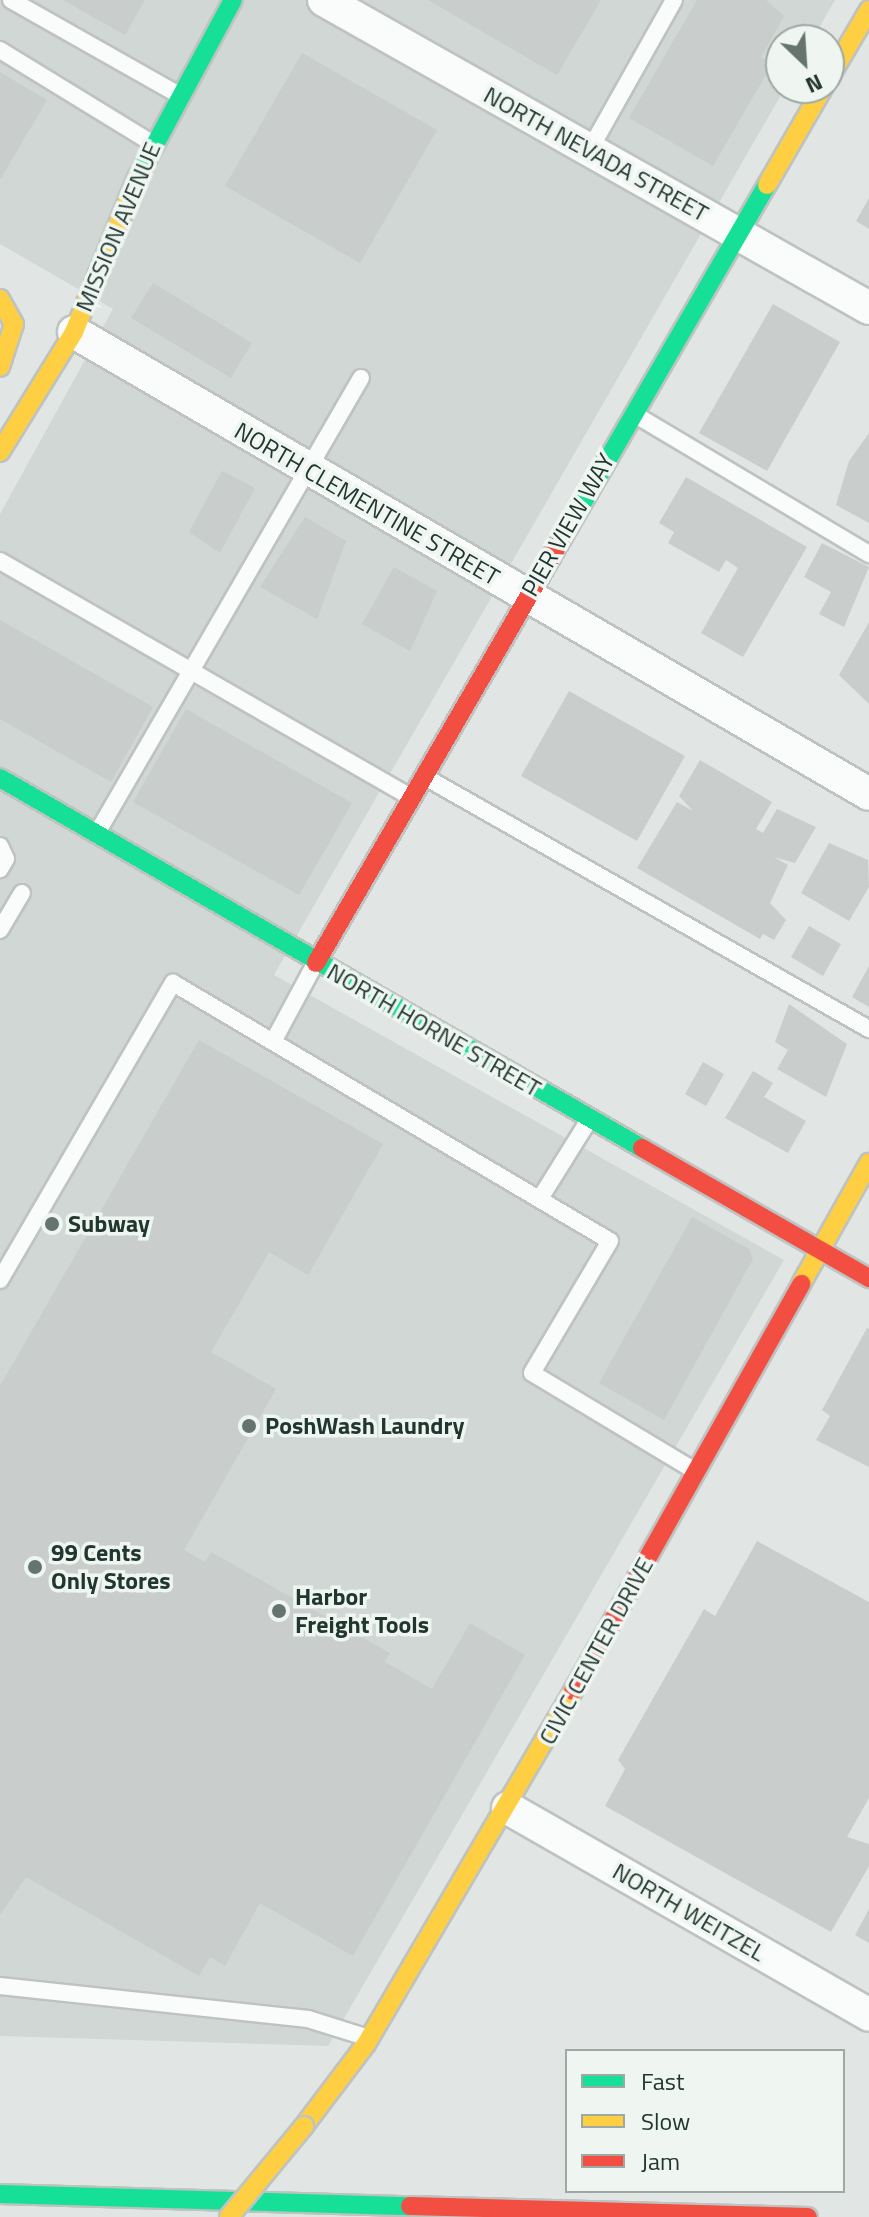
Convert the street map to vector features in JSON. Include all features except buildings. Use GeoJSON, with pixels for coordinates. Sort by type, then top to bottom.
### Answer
{"type":"FeatureCollection","features":[{"type":"Feature","properties":{"kind":"main road","name":"MISSION AVENUE"},"geometry":{"type":"LineString","coordinates":[[0,452],[74,332],[152,143],[233,0]]}},
{"type":"Feature","properties":{"kind":"main road"},"geometry":{"type":"LineString","coordinates":[[845,51],[869,10]]}},
{"type":"Feature","properties":{"kind":"main road","name":"PIER VIEW WAY"},"geometry":{"type":"LineString","coordinates":[[316,963],[814,104]]}},
{"type":"Feature","properties":{"kind":"main road"},"geometry":{"type":"LineString","coordinates":[[0,367],[14,324],[3,302]]}},
{"type":"Feature","properties":{"kind":"main road","name":"NORTH HORNE STREET"},"geometry":{"type":"LineString","coordinates":[[0,778],[316,963],[869,1278]]}},
{"type":"Feature","properties":{"kind":"main road","name":"CIVIC CENTER DRIVE"},"geometry":{"type":"LineString","coordinates":[[229,2217],[304,2126],[370,2038],[508,1808],[869,1163]]}},
{"type":"Feature","properties":{"kind":"main road"},"geometry":{"type":"LineString","coordinates":[[0,2194],[808,2217]]}},
{"type":"Feature","properties":{"kind":"street","name":"NORTH NEVADA STREET"},"geometry":{"type":"LineString","coordinates":[[324,0],[869,308]]}},
{"type":"Feature","properties":{"kind":"street","name":"NORTH CLEMENTINE STREET"},"geometry":{"type":"LineString","coordinates":[[74,332],[869,794]]}},
{"type":"Feature","properties":{"kind":"street","name":"NORTH WEITZEL"},"geometry":{"type":"LineString","coordinates":[[508,1808],[869,2015]]}},
{"type":"Feature","properties":{"kind":"lane"},"geometry":{"type":"LineString","coordinates":[[11,0],[179,95]]}},
{"type":"Feature","properties":{"kind":"lane"},"geometry":{"type":"LineString","coordinates":[[589,151],[674,0]]}},
{"type":"Feature","properties":{"kind":"lane"},"geometry":{"type":"LineString","coordinates":[[0,50],[152,143]]}},
{"type":"Feature","properties":{"kind":"lane"},"geometry":{"type":"LineString","coordinates":[[96,834],[196,670],[361,378]]}},
{"type":"Feature","properties":{"kind":"lane"},"geometry":{"type":"LineString","coordinates":[[633,414],[869,554]]}},
{"type":"Feature","properties":{"kind":"lane"},"geometry":{"type":"LineString","coordinates":[[0,561],[196,670],[412,797]]}},
{"type":"Feature","properties":{"kind":"lane"},"geometry":{"type":"LineString","coordinates":[[424,777],[869,1029]]}},
{"type":"Feature","properties":{"kind":"lane"},"geometry":{"type":"LineString","coordinates":[[0,846],[0,869]]}},
{"type":"Feature","properties":{"kind":"lane"},"geometry":{"type":"LineString","coordinates":[[0,930],[22,893]]}},
{"type":"Feature","properties":{"kind":"lane"},"geometry":{"type":"LineString","coordinates":[[274,1040],[316,963]]}},
{"type":"Feature","properties":{"kind":"lane"},"geometry":{"type":"LineString","coordinates":[[0,1280],[173,983],[541,1197],[610,1241],[532,1373],[697,1472]]}},
{"type":"Feature","properties":{"kind":"lane"},"geometry":{"type":"LineString","coordinates":[[541,1197],[590,1119]]}},
{"type":"Feature","properties":{"kind":"lane"},"geometry":{"type":"LineString","coordinates":[[0,1986],[308,2019],[370,2038]]}},
{"type":"Feature","properties":{"kind":"shaded area"},"geometry":{"type":"Polygon","coordinates":[[[0,0],[835,0],[821,24],[765,24],[765,104],[776,104],[274,975],[784,1260],[328,2046],[0,2036],[0,514],[113,309],[0,244],[0,0]]]}},
{"type":"Feature","properties":{"kind":"traffic: fast"},"geometry":{"type":"LineString","coordinates":[[137,178],[233,0]]}},
{"type":"Feature","properties":{"kind":"traffic: fast"},"geometry":{"type":"LineString","coordinates":[[564,535],[767,185]]}},
{"type":"Feature","properties":{"kind":"traffic: fast"},"geometry":{"type":"LineString","coordinates":[[0,778],[642,1148]]}},
{"type":"Feature","properties":{"kind":"traffic: fast"},"geometry":{"type":"LineString","coordinates":[[0,2194],[410,2206]]}},
{"type":"Feature","properties":{"kind":"traffic: slow"},"geometry":{"type":"LineString","coordinates":[[845,51],[869,10]]}},
{"type":"Feature","properties":{"kind":"traffic: slow"},"geometry":{"type":"LineString","coordinates":[[767,185],[814,104]]}},
{"type":"Feature","properties":{"kind":"traffic: slow"},"geometry":{"type":"LineString","coordinates":[[0,452],[74,332],[137,178]]}},
{"type":"Feature","properties":{"kind":"traffic: slow"},"geometry":{"type":"LineString","coordinates":[[0,299],[14,324],[0,367]]}},
{"type":"Feature","properties":{"kind":"traffic: slow"},"geometry":{"type":"LineString","coordinates":[[801,1284],[869,1163]]}},
{"type":"Feature","properties":{"kind":"traffic: slow"},"geometry":{"type":"LineString","coordinates":[[304,2126],[366,2044],[573,1691]]}},
{"type":"Feature","properties":{"kind":"traffic: slow"},"geometry":{"type":"LineString","coordinates":[[229,2217],[304,2126]]}},
{"type":"Feature","properties":{"kind":"traffic: jam"},"geometry":{"type":"LineString","coordinates":[[316,963],[564,535]]}},
{"type":"Feature","properties":{"kind":"traffic: jam"},"geometry":{"type":"LineString","coordinates":[[642,1148],[869,1278]]}},
{"type":"Feature","properties":{"kind":"traffic: jam"},"geometry":{"type":"LineString","coordinates":[[573,1691],[801,1284]]}},
{"type":"Feature","properties":{"kind":"traffic: jam"},"geometry":{"type":"LineString","coordinates":[[410,2206],[808,2217]]}},
{"type":"Feature","properties":{"kind":"place","name":"Subway"},"geometry":{"type":"Point","coordinates":[52,1224]}},
{"type":"Feature","properties":{"kind":"place","name":"PoshWash Laundry"},"geometry":{"type":"Point","coordinates":[249,1426]}},
{"type":"Feature","properties":{"kind":"place","name":"99 Cents Only Stores"},"geometry":{"type":"Point","coordinates":[35,1567]}},
{"type":"Feature","properties":{"kind":"place","name":"Harbor Freight Tools"},"geometry":{"type":"Point","coordinates":[279,1611]}}]}
